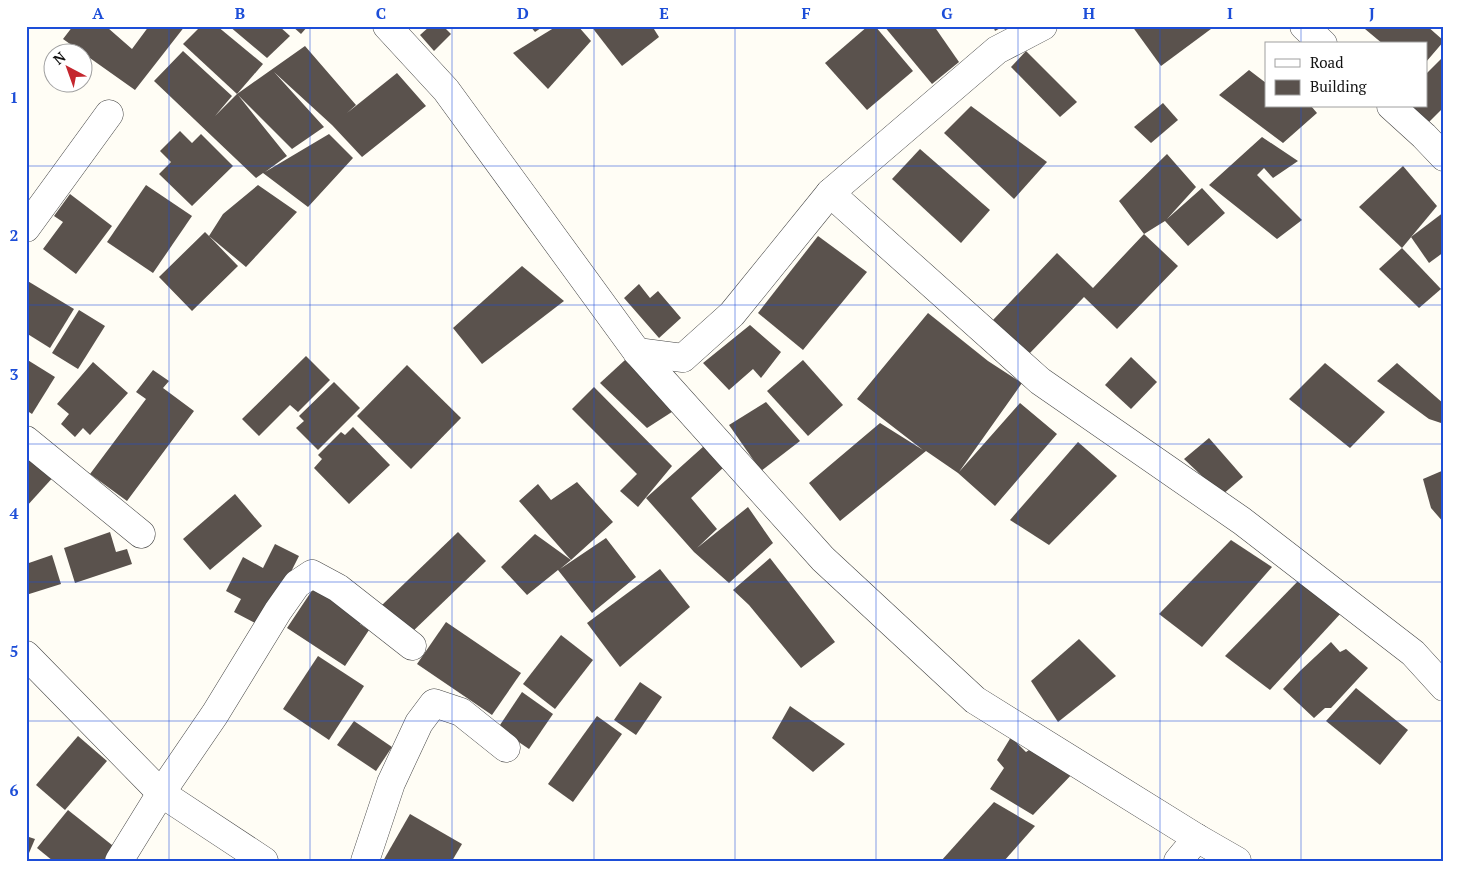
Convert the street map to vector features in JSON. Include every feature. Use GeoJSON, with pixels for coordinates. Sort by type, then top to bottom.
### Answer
{"type":"FeatureCollection","features":[{"type":"Feature","properties":{"kind":"street"},"geometry":{"type":"LineString","coordinates":[[388,26],[446,90],[637,352],[823,559],[975,700],[1237,861]]}},
{"type":"Feature","properties":{"kind":"street"},"geometry":{"type":"LineString","coordinates":[[637,352],[683,358],[732,314],[830,193],[997,50],[1043,26]]}},
{"type":"Feature","properties":{"kind":"street"},"geometry":{"type":"LineString","coordinates":[[1304,26],[1321,42]]}},
{"type":"Feature","properties":{"kind":"street"},"geometry":{"type":"LineString","coordinates":[[1393,108],[1444,157]]}},
{"type":"Feature","properties":{"kind":"street"},"geometry":{"type":"LineString","coordinates":[[26,228],[109,114]]}},
{"type":"Feature","properties":{"kind":"street"},"geometry":{"type":"LineString","coordinates":[[830,193],[1040,381],[1242,521],[1413,653],[1444,687]]}},
{"type":"Feature","properties":{"kind":"street"},"geometry":{"type":"LineString","coordinates":[[26,440],[141,534]]}},
{"type":"Feature","properties":{"kind":"street"},"geometry":{"type":"LineString","coordinates":[[119,861],[297,584],[312,574],[338,588],[412,646]]}},
{"type":"Feature","properties":{"kind":"street"},"geometry":{"type":"LineString","coordinates":[[26,655],[161,793],[264,861]]}},
{"type":"Feature","properties":{"kind":"street"},"geometry":{"type":"LineString","coordinates":[[364,861],[391,783],[419,722],[434,703],[461,712],[506,748]]}},
{"type":"Feature","properties":{"kind":"street"},"geometry":{"type":"LineString","coordinates":[[1178,861],[1197,838]]}},
{"type":"Feature","properties":{"kind":"building"},"geometry":{"type":"Polygon","coordinates":[[[73,26],[110,26],[108,28],[132,49],[149,26],[185,26],[135,90],[92,60],[92,42],[67,42],[63,39],[73,26]]]}},
{"type":"Feature","properties":{"kind":"building"},"geometry":{"type":"Polygon","coordinates":[[[201,26],[217,26],[263,64],[237,94],[183,44],[201,26]]]}},
{"type":"Feature","properties":{"kind":"building"},"geometry":{"type":"Polygon","coordinates":[[[229,26],[279,26],[290,36],[267,58],[229,26]]]}},
{"type":"Feature","properties":{"kind":"building"},"geometry":{"type":"Polygon","coordinates":[[[292,26],[308,26],[301,34],[292,26]]]}},
{"type":"Feature","properties":{"kind":"building"},"geometry":{"type":"Polygon","coordinates":[[[430,26],[443,26],[451,34],[434,51],[420,35],[430,26]]]}},
{"type":"Feature","properties":{"kind":"building"},"geometry":{"type":"Polygon","coordinates":[[[530,26],[544,26],[535,32],[530,26]]]}},
{"type":"Feature","properties":{"kind":"building"},"geometry":{"type":"Polygon","coordinates":[[[557,26],[578,26],[591,41],[548,89],[513,53],[557,26]]]}},
{"type":"Feature","properties":{"kind":"building"},"geometry":{"type":"Polygon","coordinates":[[[591,26],[652,26],[659,37],[622,66],[591,26]]]}},
{"type":"Feature","properties":{"kind":"building"},"geometry":{"type":"Polygon","coordinates":[[[868,26],[875,26],[913,71],[867,110],[825,63],[868,26]]]}},
{"type":"Feature","properties":{"kind":"building"},"geometry":{"type":"Polygon","coordinates":[[[884,26],[934,26],[959,62],[932,84],[884,26]]]}},
{"type":"Feature","properties":{"kind":"building"},"geometry":{"type":"Polygon","coordinates":[[[993,26],[1004,26],[995,31],[993,26]]]}},
{"type":"Feature","properties":{"kind":"building"},"geometry":{"type":"Polygon","coordinates":[[[1132,26],[1215,26],[1161,66],[1132,26]]]}},
{"type":"Feature","properties":{"kind":"building"},"geometry":{"type":"Polygon","coordinates":[[[1367,26],[1427,26],[1444,41],[1428,60],[1428,42],[1381,42],[1365,29],[1367,26]]]}},
{"type":"Feature","properties":{"kind":"building"},"geometry":{"type":"Polygon","coordinates":[[[305,46],[356,105],[347,113],[397,73],[426,106],[362,157],[332,125],[274,72],[324,127],[292,149],[238,95],[287,156],[265,172],[329,134],[353,158],[308,207],[263,173],[256,178],[154,81],[183,51],[232,96],[215,116],[237,94],[305,46]]]}},
{"type":"Feature","properties":{"kind":"building"},"geometry":{"type":"Polygon","coordinates":[[[1026,51],[1077,102],[1060,117],[1011,67],[1026,51]]]}},
{"type":"Feature","properties":{"kind":"building"},"geometry":{"type":"Polygon","coordinates":[[[1444,56],[1444,107],[1427,124],[1412,108],[1428,108],[1428,72],[1444,56]]]}},
{"type":"Feature","properties":{"kind":"building"},"geometry":{"type":"Polygon","coordinates":[[[1249,70],[1265,82],[1265,108],[1313,108],[1317,113],[1283,143],[1219,95],[1249,70]]]}},
{"type":"Feature","properties":{"kind":"building"},"geometry":{"type":"Polygon","coordinates":[[[1163,103],[1178,120],[1151,143],[1134,127],[1163,103]]]}},
{"type":"Feature","properties":{"kind":"building"},"geometry":{"type":"Polygon","coordinates":[[[971,106],[1047,162],[1014,199],[944,133],[971,106]]]}},
{"type":"Feature","properties":{"kind":"building"},"geometry":{"type":"Polygon","coordinates":[[[180,131],[192,143],[201,134],[233,166],[192,206],[159,174],[171,162],[160,151],[180,131]]]}},
{"type":"Feature","properties":{"kind":"building"},"geometry":{"type":"Polygon","coordinates":[[[1262,137],[1298,161],[1273,178],[1264,168],[1257,175],[1302,220],[1277,239],[1209,185],[1262,137]]]}},
{"type":"Feature","properties":{"kind":"building"},"geometry":{"type":"Polygon","coordinates":[[[920,149],[990,210],[961,243],[892,179],[920,149]]]}},
{"type":"Feature","properties":{"kind":"building"},"geometry":{"type":"Polygon","coordinates":[[[1167,154],[1196,187],[1167,219],[1202,188],[1225,213],[1188,246],[1165,221],[1144,234],[1119,201],[1167,154]]]}},
{"type":"Feature","properties":{"kind":"building"},"geometry":{"type":"Polygon","coordinates":[[[1403,166],[1437,206],[1402,248],[1359,207],[1403,166]]]}},
{"type":"Feature","properties":{"kind":"building"},"geometry":{"type":"Polygon","coordinates":[[[146,185],[192,216],[153,273],[107,242],[146,185]]]}},
{"type":"Feature","properties":{"kind":"building"},"geometry":{"type":"Polygon","coordinates":[[[258,185],[297,212],[246,267],[209,236],[223,214],[258,185]]]}},
{"type":"Feature","properties":{"kind":"building"},"geometry":{"type":"Polygon","coordinates":[[[70,194],[112,226],[76,274],[43,249],[63,222],[54,216],[70,194]]]}},
{"type":"Feature","properties":{"kind":"building"},"geometry":{"type":"Polygon","coordinates":[[[1444,212],[1444,252],[1429,263],[1411,237],[1444,212]]]}},
{"type":"Feature","properties":{"kind":"building"},"geometry":{"type":"Polygon","coordinates":[[[205,232],[238,266],[192,311],[159,277],[205,232]]]}},
{"type":"Feature","properties":{"kind":"building"},"geometry":{"type":"Polygon","coordinates":[[[1144,234],[1178,266],[1117,329],[1084,297],[1029,354],[993,320],[1057,253],[1093,288],[1144,234]]]}},
{"type":"Feature","properties":{"kind":"building"},"geometry":{"type":"Polygon","coordinates":[[[818,236],[867,272],[803,350],[758,313],[818,236]]]}},
{"type":"Feature","properties":{"kind":"building"},"geometry":{"type":"Polygon","coordinates":[[[1402,248],[1441,289],[1419,308],[1379,269],[1402,248]]]}},
{"type":"Feature","properties":{"kind":"building"},"geometry":{"type":"Polygon","coordinates":[[[522,266],[564,301],[482,364],[453,328],[522,266]]]}},
{"type":"Feature","properties":{"kind":"building"},"geometry":{"type":"Polygon","coordinates":[[[26,280],[74,309],[50,348],[26,333],[26,280]]]}},
{"type":"Feature","properties":{"kind":"building"},"geometry":{"type":"Polygon","coordinates":[[[639,284],[650,298],[658,291],[681,318],[659,338],[624,298],[639,284]]]}},
{"type":"Feature","properties":{"kind":"building"},"geometry":{"type":"Polygon","coordinates":[[[79,310],[105,326],[78,369],[52,353],[79,310]]]}},
{"type":"Feature","properties":{"kind":"building"},"geometry":{"type":"Polygon","coordinates":[[[928,313],[988,361],[1022,383],[959,472],[1020,403],[1057,434],[995,506],[958,473],[926,451],[840,521],[809,483],[880,423],[923,450],[857,399],[928,313]]]}},
{"type":"Feature","properties":{"kind":"building"},"geometry":{"type":"Polygon","coordinates":[[[750,325],[781,352],[761,378],[753,369],[729,390],[703,363],[750,325]]]}},
{"type":"Feature","properties":{"kind":"building"},"geometry":{"type":"Polygon","coordinates":[[[306,356],[330,380],[298,412],[290,405],[259,436],[242,419],[306,356]]]}},
{"type":"Feature","properties":{"kind":"building"},"geometry":{"type":"Polygon","coordinates":[[[1131,357],[1157,382],[1131,409],[1105,385],[1131,357]]]}},
{"type":"Feature","properties":{"kind":"building"},"geometry":{"type":"Polygon","coordinates":[[[26,359],[55,377],[32,414],[26,410],[26,359]]]}},
{"type":"Feature","properties":{"kind":"building"},"geometry":{"type":"Polygon","coordinates":[[[625,360],[675,410],[647,428],[600,383],[625,360]]]}},
{"type":"Feature","properties":{"kind":"building"},"geometry":{"type":"Polygon","coordinates":[[[803,360],[843,405],[808,436],[767,391],[803,360]]]}},
{"type":"Feature","properties":{"kind":"building"},"geometry":{"type":"Polygon","coordinates":[[[93,362],[128,393],[90,435],[83,428],[75,437],[61,424],[69,414],[57,404],[93,362]]]}},
{"type":"Feature","properties":{"kind":"building"},"geometry":{"type":"Polygon","coordinates":[[[1325,363],[1385,412],[1350,448],[1289,399],[1325,363]]]}},
{"type":"Feature","properties":{"kind":"building"},"geometry":{"type":"Polygon","coordinates":[[[1397,363],[1444,404],[1444,424],[1429,419],[1377,381],[1397,363]]]}},
{"type":"Feature","properties":{"kind":"building"},"geometry":{"type":"Polygon","coordinates":[[[407,365],[461,418],[411,469],[357,416],[407,365]]]}},
{"type":"Feature","properties":{"kind":"building"},"geometry":{"type":"Polygon","coordinates":[[[153,370],[169,381],[163,388],[194,411],[127,501],[90,474],[146,399],[136,392],[153,370]]]}},
{"type":"Feature","properties":{"kind":"building"},"geometry":{"type":"Polygon","coordinates":[[[334,382],[360,408],[318,450],[296,428],[304,421],[299,416],[334,382]]]}},
{"type":"Feature","properties":{"kind":"building"},"geometry":{"type":"Polygon","coordinates":[[[594,387],[672,466],[638,507],[620,491],[637,474],[572,409],[594,387]]]}},
{"type":"Feature","properties":{"kind":"building"},"geometry":{"type":"Polygon","coordinates":[[[766,402],[800,441],[761,471],[729,425],[766,402]]]}},
{"type":"Feature","properties":{"kind":"building"},"geometry":{"type":"Polygon","coordinates":[[[353,427],[390,465],[349,504],[314,468],[322,459],[318,455],[341,432],[345,435],[353,427]]]}},
{"type":"Feature","properties":{"kind":"building"},"geometry":{"type":"Polygon","coordinates":[[[1209,438],[1243,477],[1222,495],[1184,459],[1209,438]]]}},
{"type":"Feature","properties":{"kind":"building"},"geometry":{"type":"Polygon","coordinates":[[[1078,442],[1117,476],[1049,545],[1010,520],[1078,442]]]}},
{"type":"Feature","properties":{"kind":"building"},"geometry":{"type":"Polygon","coordinates":[[[26,446],[56,474],[26,507],[26,446]]]}},
{"type":"Feature","properties":{"kind":"building"},"geometry":{"type":"Polygon","coordinates":[[[704,446],[724,467],[691,498],[717,529],[697,548],[748,507],[773,543],[729,583],[694,552],[646,498],[704,446]]]}},
{"type":"Feature","properties":{"kind":"building"},"geometry":{"type":"Polygon","coordinates":[[[1444,470],[1444,523],[1431,508],[1423,479],[1444,470]]]}},
{"type":"Feature","properties":{"kind":"building"},"geometry":{"type":"Polygon","coordinates":[[[577,482],[613,522],[571,560],[519,501],[538,484],[551,500],[577,482]]]}},
{"type":"Feature","properties":{"kind":"building"},"geometry":{"type":"Polygon","coordinates":[[[235,494],[262,526],[210,570],[183,539],[235,494]]]}},
{"type":"Feature","properties":{"kind":"building"},"geometry":{"type":"Polygon","coordinates":[[[110,532],[116,552],[127,549],[132,564],[75,583],[64,548],[110,532]]]}},
{"type":"Feature","properties":{"kind":"building"},"geometry":{"type":"Polygon","coordinates":[[[458,532],[486,561],[410,634],[382,605],[458,532]]]}},
{"type":"Feature","properties":{"kind":"building"},"geometry":{"type":"Polygon","coordinates":[[[535,534],[571,560],[560,569],[606,538],[636,577],[592,613],[558,570],[527,595],[501,567],[535,534]]]}},
{"type":"Feature","properties":{"kind":"building"},"geometry":{"type":"Polygon","coordinates":[[[1231,540],[1272,567],[1202,647],[1159,614],[1231,540]]]}},
{"type":"Feature","properties":{"kind":"building"},"geometry":{"type":"Polygon","coordinates":[[[275,544],[299,556],[263,627],[234,612],[241,599],[226,591],[243,557],[263,568],[275,544]]]}},
{"type":"Feature","properties":{"kind":"building"},"geometry":{"type":"Polygon","coordinates":[[[52,555],[61,584],[26,595],[26,564],[52,555]]]}},
{"type":"Feature","properties":{"kind":"building"},"geometry":{"type":"Polygon","coordinates":[[[770,558],[835,642],[801,668],[749,605],[733,590],[770,558]]]}},
{"type":"Feature","properties":{"kind":"building"},"geometry":{"type":"Polygon","coordinates":[[[660,569],[690,607],[620,667],[587,623],[660,569]]]}},
{"type":"Feature","properties":{"kind":"building"},"geometry":{"type":"Polygon","coordinates":[[[1299,580],[1342,612],[1270,690],[1225,656],[1299,580]]]}},
{"type":"Feature","properties":{"kind":"building"},"geometry":{"type":"Polygon","coordinates":[[[317,583],[366,615],[360,624],[369,630],[345,666],[287,628],[317,583]]]}},
{"type":"Feature","properties":{"kind":"building"},"geometry":{"type":"Polygon","coordinates":[[[446,622],[521,673],[492,715],[417,664],[446,622]]]}},
{"type":"Feature","properties":{"kind":"building"},"geometry":{"type":"Polygon","coordinates":[[[561,635],[593,660],[555,709],[523,684],[561,635]]]}},
{"type":"Feature","properties":{"kind":"building"},"geometry":{"type":"Polygon","coordinates":[[[1079,639],[1116,676],[1058,722],[1031,681],[1079,639]]]}},
{"type":"Feature","properties":{"kind":"building"},"geometry":{"type":"Polygon","coordinates":[[[1331,642],[1340,652],[1346,649],[1368,668],[1331,708],[1325,708],[1314,718],[1283,689],[1331,642]]]}},
{"type":"Feature","properties":{"kind":"building"},"geometry":{"type":"Polygon","coordinates":[[[318,656],[364,686],[329,740],[283,709],[318,656]]]}},
{"type":"Feature","properties":{"kind":"building"},"geometry":{"type":"Polygon","coordinates":[[[640,682],[662,697],[636,735],[614,720],[640,682]]]}},
{"type":"Feature","properties":{"kind":"building"},"geometry":{"type":"Polygon","coordinates":[[[1356,688],[1408,730],[1380,765],[1326,721],[1356,688]]]}},
{"type":"Feature","properties":{"kind":"building"},"geometry":{"type":"Polygon","coordinates":[[[522,692],[553,714],[529,749],[498,728],[522,692]]]}},
{"type":"Feature","properties":{"kind":"building"},"geometry":{"type":"Polygon","coordinates":[[[790,706],[845,744],[813,772],[772,738],[790,706]]]}},
{"type":"Feature","properties":{"kind":"building"},"geometry":{"type":"Polygon","coordinates":[[[597,716],[622,734],[573,802],[548,784],[597,716]]]}},
{"type":"Feature","properties":{"kind":"building"},"geometry":{"type":"Polygon","coordinates":[[[354,721],[392,747],[376,771],[337,745],[354,721]]]}},
{"type":"Feature","properties":{"kind":"building"},"geometry":{"type":"Polygon","coordinates":[[[78,736],[107,761],[65,810],[36,785],[78,736]]]}},
{"type":"Feature","properties":{"kind":"building"},"geometry":{"type":"Polygon","coordinates":[[[1011,737],[1026,752],[1035,746],[1075,771],[1033,815],[990,789],[1004,768],[997,760],[1011,737]]]}},
{"type":"Feature","properties":{"kind":"building"},"geometry":{"type":"Polygon","coordinates":[[[994,802],[1035,826],[1004,861],[941,861],[994,802]]]}},
{"type":"Feature","properties":{"kind":"building"},"geometry":{"type":"Polygon","coordinates":[[[68,810],[117,849],[108,861],[53,861],[37,848],[68,810]]]}},
{"type":"Feature","properties":{"kind":"building"},"geometry":{"type":"Polygon","coordinates":[[[410,814],[462,844],[452,861],[383,861],[410,814]]]}},
{"type":"Feature","properties":{"kind":"building"},"geometry":{"type":"Polygon","coordinates":[[[26,836],[35,839],[26,860],[26,836]]]}}]}
